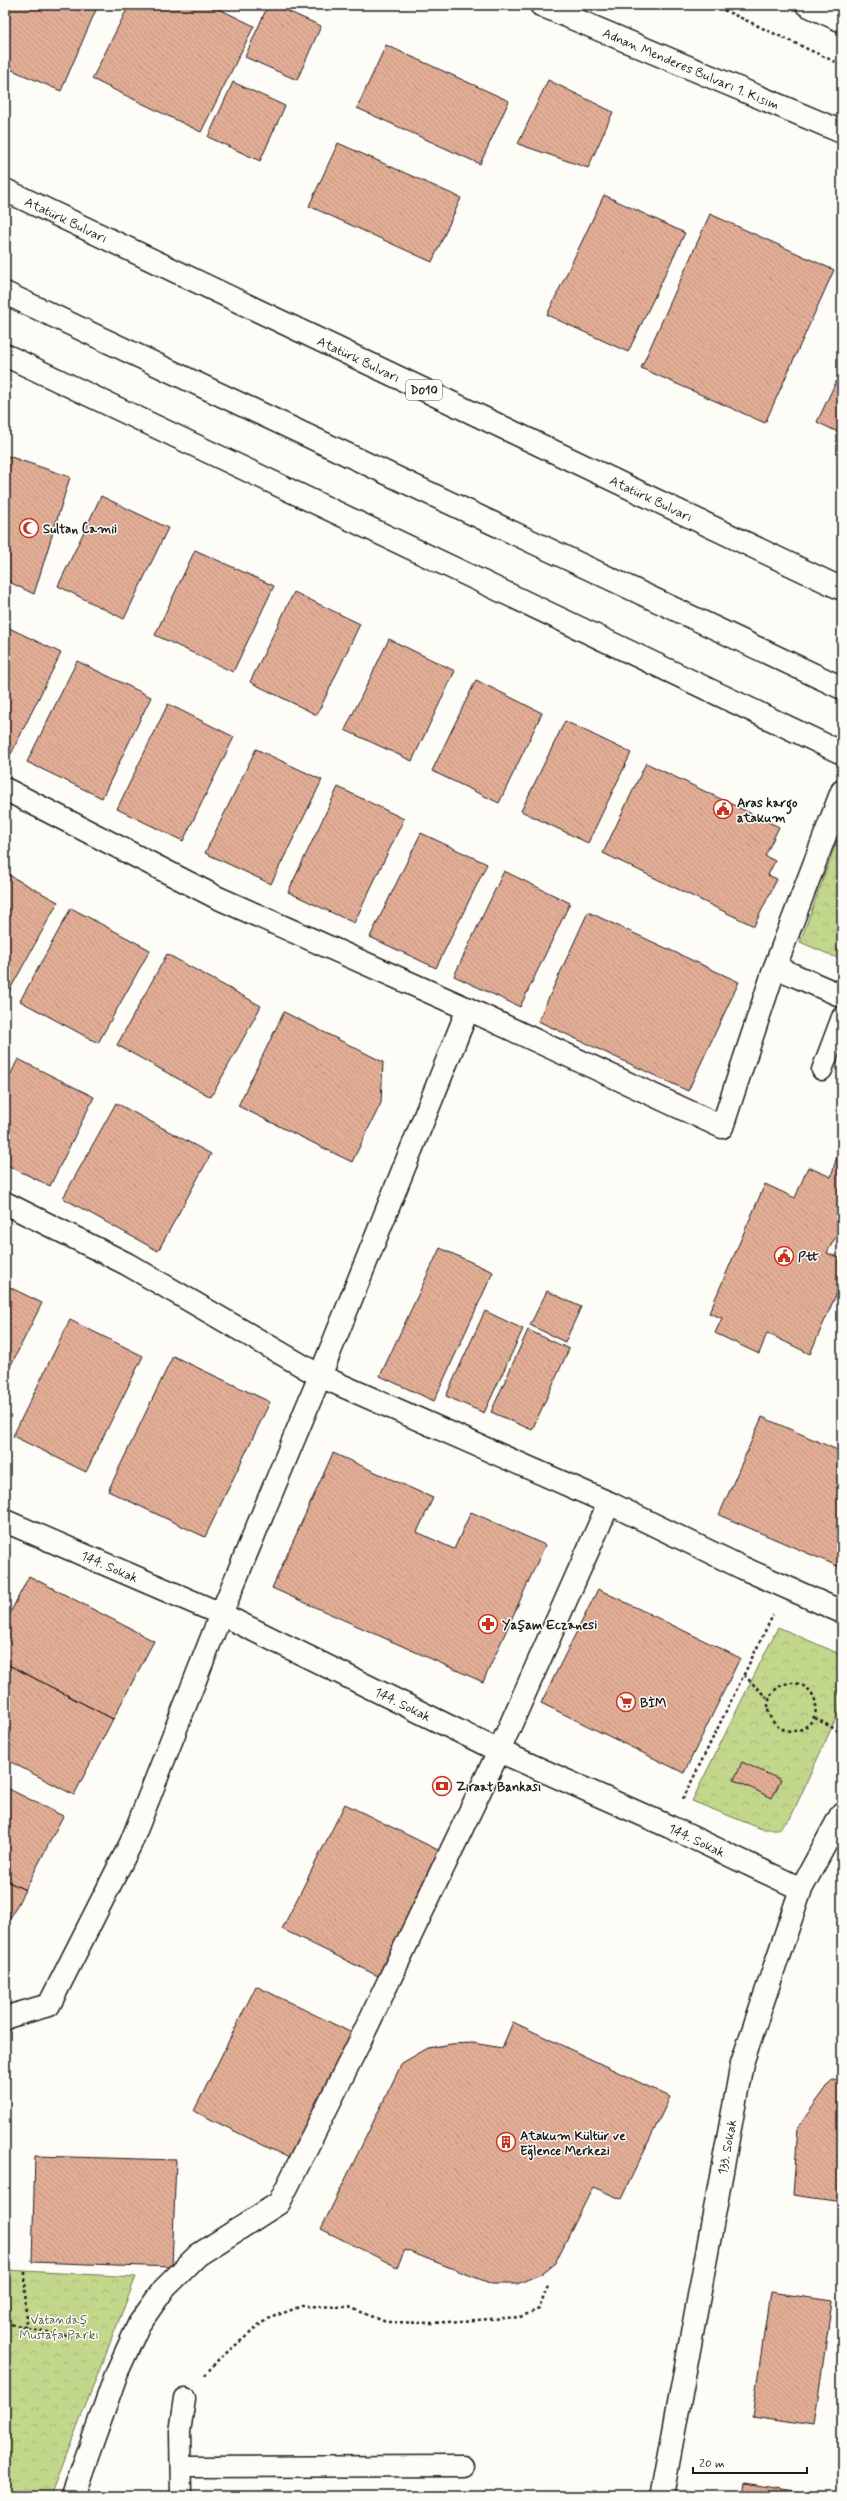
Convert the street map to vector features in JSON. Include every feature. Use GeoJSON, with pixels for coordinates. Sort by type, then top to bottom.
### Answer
{"type":"FeatureCollection","features":[{"type":"Feature","properties":{"kind":"main road","name":"Adnan Menderes Bulvarı 1. Kısım"},"geometry":{"type":"LineString","coordinates":[[541,5],[842,132]]}},
{"type":"Feature","properties":{"kind":"main road"},"geometry":{"type":"LineString","coordinates":[[807,5],[842,21]]}},
{"type":"Feature","properties":{"kind":"main road","name":"Atatürk Bulvarı"},"geometry":{"type":"LineString","coordinates":[[5,190],[842,589]]}},
{"type":"Feature","properties":{"kind":"main road"},"geometry":{"type":"LineString","coordinates":[[5,293],[842,688]]}},
{"type":"Feature","properties":{"kind":"main road"},"geometry":{"type":"LineString","coordinates":[[5,355],[842,753]]}},
{"type":"Feature","properties":{"kind":"main road"},"geometry":{"type":"LineString","coordinates":[[5,789],[216,898],[468,1009],[722,1126],[775,967],[842,791]]}},
{"type":"Feature","properties":{"kind":"main road"},"geometry":{"type":"LineString","coordinates":[[775,967],[842,996]]}},
{"type":"Feature","properties":{"kind":"main road"},"geometry":{"type":"LineString","coordinates":[[5,2019],[7,2017],[49,2005],[132,1843],[221,1614],[320,1376],[468,1009]]}},
{"type":"Feature","properties":{"kind":"main road"},"geometry":{"type":"LineString","coordinates":[[5,1203],[127,1264],[320,1376],[609,1503],[787,1588],[842,1612]]}},
{"type":"Feature","properties":{"kind":"main road"},"geometry":{"type":"LineString","coordinates":[[73,2496],[117,2372],[139,2324],[159,2296],[198,2255],[279,2203],[359,2043],[499,1751],[609,1503]]}},
{"type":"Feature","properties":{"kind":"main road","name":"144. Sokak"},"geometry":{"type":"LineString","coordinates":[[5,1520],[221,1614],[499,1751],[670,1827],[801,1889]]}},
{"type":"Feature","properties":{"kind":"main road","name":"133. Sokak"},"geometry":{"type":"LineString","coordinates":[[662,2496],[742,2064],[801,1889],[842,1813]]}},
{"type":"Feature","properties":{"kind":"lane"},"geometry":{"type":"LineString","coordinates":[[822,1070],[842,1017]]}},
{"type":"Feature","properties":{"kind":"lane"},"geometry":{"type":"LineString","coordinates":[[181,2496],[180,2432],[185,2398]]}},
{"type":"Feature","properties":{"kind":"lane"},"geometry":{"type":"LineString","coordinates":[[181,2467],[463,2466]]}},
{"type":"Feature","properties":{"kind":"path"},"geometry":{"type":"LineString","coordinates":[[713,5],[842,65]]}},
{"type":"Feature","properties":{"kind":"path"},"geometry":{"type":"LineString","coordinates":[[670,1827],[787,1588]]}},
{"type":"Feature","properties":{"kind":"path"},"geometry":{"type":"LineString","coordinates":[[744,1675],[769,1700]]}},
{"type":"Feature","properties":{"kind":"path"},"geometry":{"type":"LineString","coordinates":[[792,1682],[802,1685],[810,1691],[815,1699],[815,1718],[807,1727],[795,1732],[782,1730],[772,1722],[768,1711],[769,1700],[774,1691],[782,1685],[792,1682]]}},
{"type":"Feature","properties":{"kind":"path"},"geometry":{"type":"LineString","coordinates":[[815,1718],[842,1733]]}},
{"type":"Feature","properties":{"kind":"path"},"geometry":{"type":"LineString","coordinates":[[25,2272],[26,2328]]}},
{"type":"Feature","properties":{"kind":"path"},"geometry":{"type":"LineString","coordinates":[[185,2398],[218,2360],[266,2319],[302,2306],[349,2307],[386,2322],[432,2323],[520,2317],[538,2309],[548,2286]]}},
{"type":"Feature","properties":{"kind":"path"},"geometry":{"type":"LineString","coordinates":[[5,2323],[71,2337]]}},
{"type":"Feature","properties":{"kind":"path"},"geometry":{"type":"LineString","coordinates":[[5,2453],[5,2478]]}},
{"type":"Feature","properties":{"kind":"green space"},"geometry":{"type":"Polygon","coordinates":[[[842,827],[842,960],[800,942],[842,827]]]}},
{"type":"Feature","properties":{"kind":"green space"},"geometry":{"type":"Polygon","coordinates":[[[778,1627],[842,1655],[842,1705],[790,1819],[778,1829],[762,1829],[692,1801],[778,1627]]]}},
{"type":"Feature","properties":{"kind":"green space","name":"Vatandaş Mustafa Parkı"},"geometry":{"type":"Polygon","coordinates":[[[5,2270],[136,2277],[50,2496],[30,2496],[5,2491],[5,2270]]]}},
{"type":"Feature","properties":{"kind":"building"},"geometry":{"type":"Polygon","coordinates":[[[5,5],[98,5],[61,91],[5,67],[5,5]]]}},
{"type":"Feature","properties":{"kind":"building"},"geometry":{"type":"Polygon","coordinates":[[[129,5],[211,5],[254,26],[201,132],[92,79],[129,5]]]}},
{"type":"Feature","properties":{"kind":"building"},"geometry":{"type":"Polygon","coordinates":[[[268,5],[274,5],[321,26],[297,80],[245,57],[268,5]]]}},
{"type":"Feature","properties":{"kind":"building"},"geometry":{"type":"Polygon","coordinates":[[[386,45],[509,101],[480,164],[357,108],[386,45]]]}},
{"type":"Feature","properties":{"kind":"building"},"geometry":{"type":"Polygon","coordinates":[[[548,80],[613,112],[588,168],[518,144],[548,80]]]}},
{"type":"Feature","properties":{"kind":"building"},"geometry":{"type":"Polygon","coordinates":[[[233,82],[285,106],[260,161],[208,137],[233,82]]]}},
{"type":"Feature","properties":{"kind":"building"},"geometry":{"type":"Polygon","coordinates":[[[338,143],[461,198],[432,262],[309,206],[338,143]]]}},
{"type":"Feature","properties":{"kind":"building"},"geometry":{"type":"Polygon","coordinates":[[[604,195],[685,233],[628,352],[547,315],[604,195]]]}},
{"type":"Feature","properties":{"kind":"building"},"geometry":{"type":"Polygon","coordinates":[[[710,214],[834,270],[765,423],[641,368],[710,214]]]}},
{"type":"Feature","properties":{"kind":"building"},"geometry":{"type":"Polygon","coordinates":[[[842,369],[842,434],[817,422],[842,369]]]}},
{"type":"Feature","properties":{"kind":"building","name":"Sultan Camii"},"geometry":{"type":"Polygon","coordinates":[[[5,455],[70,477],[34,594],[5,580],[5,455]]]}},
{"type":"Feature","properties":{"kind":"building"},"geometry":{"type":"Polygon","coordinates":[[[101,496],[168,528],[124,619],[58,586],[101,496]]]}},
{"type":"Feature","properties":{"kind":"building"},"geometry":{"type":"Polygon","coordinates":[[[195,550],[274,586],[233,672],[155,635],[195,550]]]}},
{"type":"Feature","properties":{"kind":"building"},"geometry":{"type":"Polygon","coordinates":[[[294,592],[360,624],[317,715],[250,682],[294,592]]]}},
{"type":"Feature","properties":{"kind":"building"},"geometry":{"type":"Polygon","coordinates":[[[5,626],[61,653],[11,754],[5,751],[5,626]]]}},
{"type":"Feature","properties":{"kind":"building"},"geometry":{"type":"Polygon","coordinates":[[[389,639],[455,671],[412,761],[345,730],[389,639]]]}},
{"type":"Feature","properties":{"kind":"building"},"geometry":{"type":"Polygon","coordinates":[[[77,661],[151,697],[102,798],[27,762],[77,661]]]}},
{"type":"Feature","properties":{"kind":"building"},"geometry":{"type":"Polygon","coordinates":[[[476,680],[542,713],[499,803],[432,771],[476,680]]]}},
{"type":"Feature","properties":{"kind":"building"},"geometry":{"type":"Polygon","coordinates":[[[168,704],[234,737],[183,841],[117,809],[168,704]]]}},
{"type":"Feature","properties":{"kind":"building"},"geometry":{"type":"Polygon","coordinates":[[[565,721],[631,753],[588,843],[521,811],[565,721]]]}},
{"type":"Feature","properties":{"kind":"building"},"geometry":{"type":"Polygon","coordinates":[[[256,749],[322,780],[271,884],[205,853],[256,749]]]}},
{"type":"Feature","properties":{"kind":"building"},"geometry":{"type":"Polygon","coordinates":[[[646,763],[779,827],[765,856],[775,861],[768,875],[777,879],[754,926],[603,853],[646,763]]]}},
{"type":"Feature","properties":{"kind":"building"},"geometry":{"type":"Polygon","coordinates":[[[338,787],[404,819],[354,923],[288,892],[338,787]]]}},
{"type":"Feature","properties":{"kind":"building"},"geometry":{"type":"Polygon","coordinates":[[[421,833],[487,864],[436,968],[370,937],[421,833]]]}},
{"type":"Feature","properties":{"kind":"building"},"geometry":{"type":"Polygon","coordinates":[[[504,871],[570,903],[520,1007],[454,976],[504,871]]]}},
{"type":"Feature","properties":{"kind":"building"},"geometry":{"type":"Polygon","coordinates":[[[5,873],[58,902],[7,995],[5,994],[5,873]]]}},
{"type":"Feature","properties":{"kind":"building"},"geometry":{"type":"Polygon","coordinates":[[[71,908],[150,950],[98,1043],[20,1001],[71,908]]]}},
{"type":"Feature","properties":{"kind":"building"},"geometry":{"type":"Polygon","coordinates":[[[588,912],[739,982],[688,1091],[538,1021],[588,912]]]}},
{"type":"Feature","properties":{"kind":"building"},"geometry":{"type":"Polygon","coordinates":[[[167,954],[261,1006],[211,1097],[117,1045],[167,954]]]}},
{"type":"Feature","properties":{"kind":"building"},"geometry":{"type":"Polygon","coordinates":[[[284,1012],[383,1062],[381,1103],[352,1162],[238,1106],[284,1012]]]}},
{"type":"Feature","properties":{"kind":"building"},"geometry":{"type":"Polygon","coordinates":[[[18,1059],[94,1097],[50,1186],[5,1164],[5,1086],[18,1059]]]}},
{"type":"Feature","properties":{"kind":"building"},"geometry":{"type":"Polygon","coordinates":[[[116,1103],[211,1154],[158,1251],[63,1198],[116,1103]]]}},
{"type":"Feature","properties":{"kind":"building","name":"Ptt"},"geometry":{"type":"Polygon","coordinates":[[[837,1156],[842,1158],[842,1233],[836,1236],[827,1253],[842,1259],[842,1281],[810,1354],[767,1333],[759,1354],[715,1333],[722,1318],[709,1313],[765,1184],[795,1198],[808,1167],[831,1177],[837,1156]]]}},
{"type":"Feature","properties":{"kind":"building"},"geometry":{"type":"Polygon","coordinates":[[[440,1248],[493,1272],[434,1401],[380,1376],[440,1248]]]}},
{"type":"Feature","properties":{"kind":"building"},"geometry":{"type":"Polygon","coordinates":[[[5,1285],[42,1303],[5,1377],[5,1285]]]}},
{"type":"Feature","properties":{"kind":"building"},"geometry":{"type":"Polygon","coordinates":[[[547,1291],[581,1307],[565,1342],[530,1325],[547,1291]]]}},
{"type":"Feature","properties":{"kind":"building"},"geometry":{"type":"Polygon","coordinates":[[[485,1311],[523,1329],[484,1413],[446,1396],[485,1311]]]}},
{"type":"Feature","properties":{"kind":"building"},"geometry":{"type":"Polygon","coordinates":[[[70,1320],[143,1356],[86,1472],[13,1436],[70,1320]]]}},
{"type":"Feature","properties":{"kind":"building"},"geometry":{"type":"Polygon","coordinates":[[[528,1330],[569,1349],[532,1430],[491,1412],[528,1330]]]}},
{"type":"Feature","properties":{"kind":"building"},"geometry":{"type":"Polygon","coordinates":[[[173,1356],[270,1402],[205,1537],[108,1491],[173,1356]]]}},
{"type":"Feature","properties":{"kind":"building"},"geometry":{"type":"Polygon","coordinates":[[[762,1417],[842,1452],[842,1568],[719,1515],[762,1417]]]}},
{"type":"Feature","properties":{"kind":"building"},"geometry":{"type":"Polygon","coordinates":[[[333,1453],[433,1498],[417,1532],[454,1549],[471,1512],[545,1545],[483,1682],[272,1588],[333,1453]]]}},
{"type":"Feature","properties":{"kind":"building"},"geometry":{"type":"Polygon","coordinates":[[[29,1576],[154,1641],[113,1719],[5,1663],[5,1623],[29,1576]]]}},
{"type":"Feature","properties":{"kind":"building"},"geometry":{"type":"Polygon","coordinates":[[[598,1589],[740,1658],[684,1773],[541,1703],[598,1589]]]}},
{"type":"Feature","properties":{"kind":"building"},"geometry":{"type":"Polygon","coordinates":[[[5,1663],[113,1719],[74,1795],[5,1759],[5,1663]]]}},
{"type":"Feature","properties":{"kind":"building"},"geometry":{"type":"Polygon","coordinates":[[[742,1762],[781,1780],[772,1798],[734,1780],[742,1762]]]}},
{"type":"Feature","properties":{"kind":"building"},"geometry":{"type":"Polygon","coordinates":[[[5,1787],[63,1816],[25,1890],[5,1880],[5,1787]]]}},
{"type":"Feature","properties":{"kind":"building"},"geometry":{"type":"Polygon","coordinates":[[[345,1804],[440,1851],[378,1976],[282,1929],[345,1804]]]}},
{"type":"Feature","properties":{"kind":"building"},"geometry":{"type":"Polygon","coordinates":[[[5,1880],[25,1890],[5,1928],[5,1880]]]}},
{"type":"Feature","properties":{"kind":"building"},"geometry":{"type":"Polygon","coordinates":[[[256,1986],[352,2033],[289,2158],[194,2111],[256,1986]]]}},
{"type":"Feature","properties":{"kind":"building","name":"Atakum Kültür ve Eğlence Merkezi"},"geometry":{"type":"Polygon","coordinates":[[[513,2022],[670,2097],[621,2199],[593,2187],[555,2263],[541,2274],[517,2284],[492,2284],[405,2250],[397,2267],[321,2229],[402,2063],[428,2048],[451,2044],[473,2043],[502,2048],[513,2022]]]}},
{"type":"Feature","properties":{"kind":"building"},"geometry":{"type":"Polygon","coordinates":[[[832,2080],[842,2081],[842,2202],[793,2195],[798,2127],[832,2080]]]}},
{"type":"Feature","properties":{"kind":"building"},"geometry":{"type":"Polygon","coordinates":[[[35,2156],[176,2160],[172,2267],[32,2262],[35,2156]]]}},
{"type":"Feature","properties":{"kind":"building"},"geometry":{"type":"Polygon","coordinates":[[[770,2292],[832,2301],[814,2426],[752,2417],[770,2292]]]}},
{"type":"Feature","properties":{"kind":"building"},"geometry":{"type":"Polygon","coordinates":[[[745,2483],[821,2496],[743,2496],[745,2483]]]}},
{"type":"Feature","properties":{"kind":"place","name":"Sultan Camii"},"geometry":{"type":"Point","coordinates":[29,528]}},
{"type":"Feature","properties":{"kind":"place","name":"Aras kargo atakum"},"geometry":{"type":"Point","coordinates":[723,809]}},
{"type":"Feature","properties":{"kind":"place","name":"Ptt"},"geometry":{"type":"Point","coordinates":[784,1256]}},
{"type":"Feature","properties":{"kind":"place","name":"Yaşam Eczanesi"},"geometry":{"type":"Point","coordinates":[488,1624]}},
{"type":"Feature","properties":{"kind":"place","name":"BİM"},"geometry":{"type":"Point","coordinates":[626,1702]}},
{"type":"Feature","properties":{"kind":"place","name":"Ziraat Bankası"},"geometry":{"type":"Point","coordinates":[442,1786]}},
{"type":"Feature","properties":{"kind":"place","name":"Atakum Kültür ve Eğlence Merkezi"},"geometry":{"type":"Point","coordinates":[506,2142]}}]}
